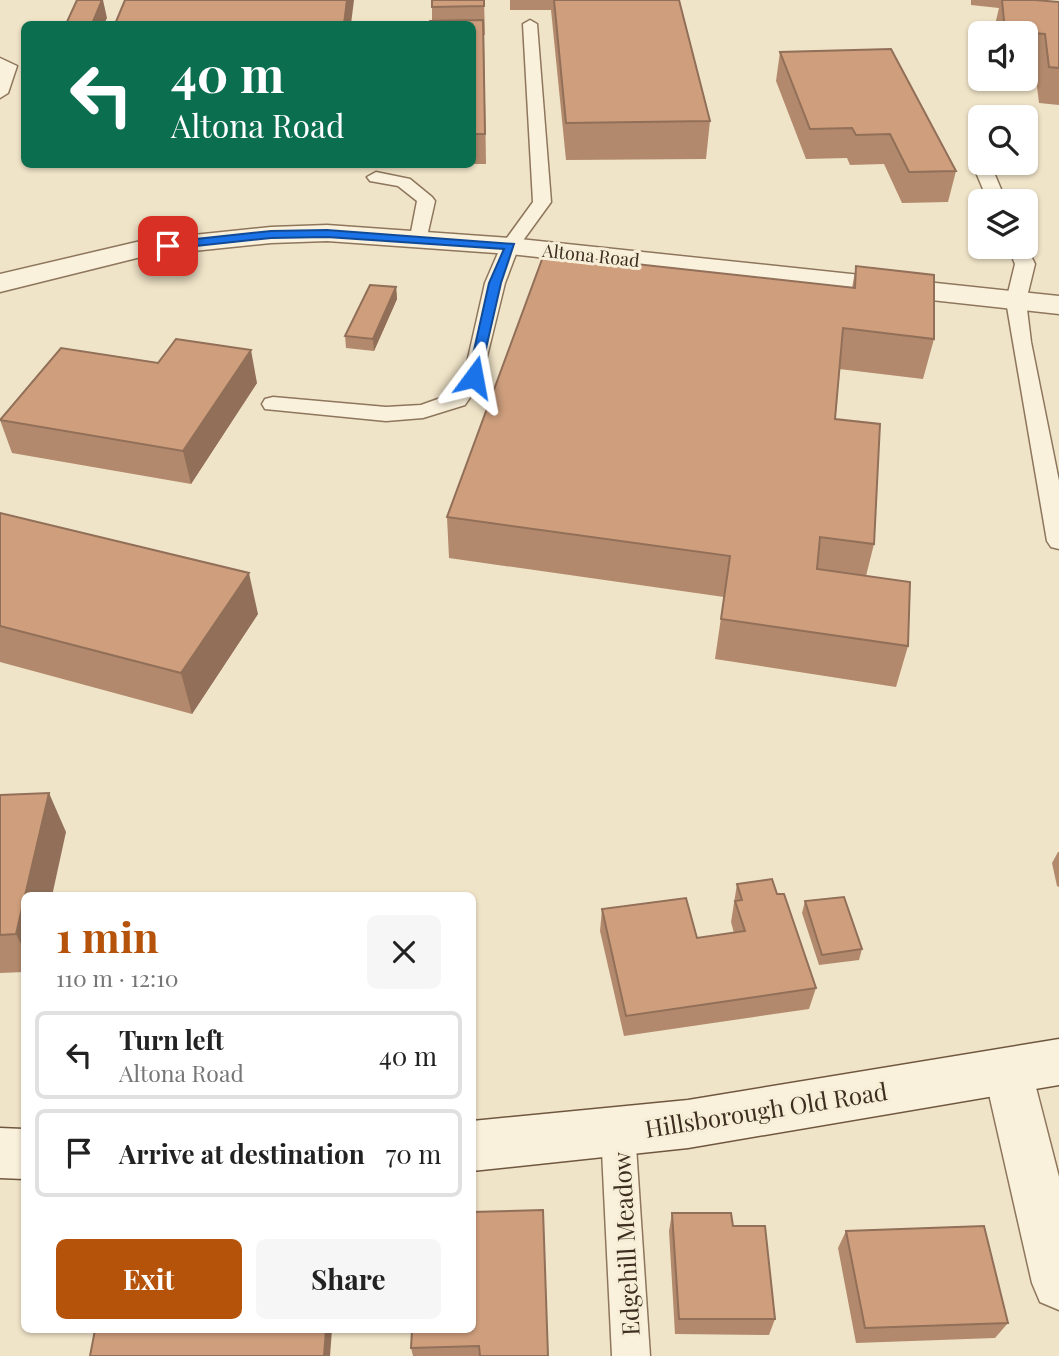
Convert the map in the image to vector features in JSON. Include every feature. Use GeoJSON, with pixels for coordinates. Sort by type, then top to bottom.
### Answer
{"type":"FeatureCollection","features":[{"type":"Feature","properties":{"kind":"street","name":"Altona Road"},"geometry":{"type":"LineString","coordinates":[[0,283],[93,258],[214,240],[327,233],[419,237],[1059,305]]}},
{"type":"Feature","properties":{"kind":"street","name":"Hillsborough Old Road"},"geometry":{"type":"LineString","coordinates":[[476,1146],[688,1124],[1059,1062]]}},
{"type":"Feature","properties":{"kind":"street"},"geometry":{"type":"LineString","coordinates":[[1008,1072],[1059,1283]]}},
{"type":"Feature","properties":{"kind":"street"},"geometry":{"type":"LineString","coordinates":[[0,1153],[21,1154]]}},
{"type":"Feature","properties":{"kind":"lane"},"geometry":{"type":"LineString","coordinates":[[273,404],[386,414],[423,411],[457,400],[474,377],[495,283],[510,246],[542,202],[530,24]]}},
{"type":"Feature","properties":{"kind":"lane"},"geometry":{"type":"LineString","coordinates":[[0,62],[9,66],[0,93]]}},
{"type":"Feature","properties":{"kind":"lane"},"geometry":{"type":"LineString","coordinates":[[376,177],[396,179],[416,187],[426,201],[419,237]]}},
{"type":"Feature","properties":{"kind":"lane"},"geometry":{"type":"LineString","coordinates":[[1023,259],[1025,264],[1016,301],[1059,541]]}},
{"type":"Feature","properties":{"kind":"lane","name":"Edgehill Meadow"},"geometry":{"type":"LineString","coordinates":[[618,1131],[631,1356]]}},
{"type":"Feature","properties":{"kind":"building"},"geometry":{"type":"Polygon","coordinates":[[[77,0],[102,0],[93,21],[67,21],[77,0]]]}},
{"type":"Feature","properties":{"kind":"building"},"geometry":{"type":"Polygon","coordinates":[[[125,0],[347,0],[344,21],[116,21],[125,0]]]}},
{"type":"Feature","properties":{"kind":"building"},"geometry":{"type":"Polygon","coordinates":[[[432,0],[484,0],[484,6],[432,7],[432,0]]]}},
{"type":"Feature","properties":{"kind":"building"},"geometry":{"type":"Polygon","coordinates":[[[554,0],[679,0],[710,121],[566,123],[554,0]]]}},
{"type":"Feature","properties":{"kind":"building"},"geometry":{"type":"Polygon","coordinates":[[[1002,0],[1059,2],[1059,68],[1049,67],[1045,34],[1038,33],[1038,21],[1004,21],[1002,0]]]}},
{"type":"Feature","properties":{"kind":"building"},"geometry":{"type":"Polygon","coordinates":[[[483,20],[485,134],[476,134],[476,21],[430,21],[483,20]]]}},
{"type":"Feature","properties":{"kind":"building"},"geometry":{"type":"Polygon","coordinates":[[[891,49],[956,171],[909,172],[890,134],[856,135],[852,128],[810,129],[780,52],[891,49]]]}},
{"type":"Feature","properties":{"kind":"building"},"geometry":{"type":"Polygon","coordinates":[[[544,254],[855,288],[856,266],[934,275],[934,339],[843,328],[835,419],[880,424],[874,544],[820,537],[817,569],[910,582],[908,646],[721,619],[730,556],[447,517],[544,254]]]}},
{"type":"Feature","properties":{"kind":"building"},"geometry":{"type":"Polygon","coordinates":[[[370,285],[396,287],[373,339],[345,336],[370,285]]]}},
{"type":"Feature","properties":{"kind":"building"},"geometry":{"type":"Polygon","coordinates":[[[176,339],[251,350],[183,451],[0,420],[61,348],[158,363],[176,339]]]}},
{"type":"Feature","properties":{"kind":"building"},"geometry":{"type":"Polygon","coordinates":[[[0,513],[249,573],[181,673],[0,626],[0,513]]]}},
{"type":"Feature","properties":{"kind":"building"},"geometry":{"type":"Polygon","coordinates":[[[49,793],[26,892],[21,892],[21,913],[16,934],[0,935],[0,795],[49,793]]]}},
{"type":"Feature","properties":{"kind":"building"},"geometry":{"type":"Polygon","coordinates":[[[772,879],[777,894],[784,894],[816,988],[626,1016],[602,909],[686,898],[697,938],[745,931],[735,901],[742,900],[737,884],[772,879]]]}},
{"type":"Feature","properties":{"kind":"building"},"geometry":{"type":"Polygon","coordinates":[[[844,897],[862,949],[822,955],[805,901],[844,897]]]}},
{"type":"Feature","properties":{"kind":"building"},"geometry":{"type":"Polygon","coordinates":[[[543,1210],[548,1356],[480,1356],[479,1346],[411,1348],[412,1333],[476,1333],[476,1212],[543,1210]]]}},
{"type":"Feature","properties":{"kind":"building"},"geometry":{"type":"Polygon","coordinates":[[[672,1213],[731,1213],[733,1226],[765,1226],[775,1319],[679,1319],[672,1213]]]}},
{"type":"Feature","properties":{"kind":"building"},"geometry":{"type":"Polygon","coordinates":[[[984,1226],[1008,1323],[865,1328],[846,1231],[984,1226]]]}},
{"type":"Feature","properties":{"kind":"building"},"geometry":{"type":"Polygon","coordinates":[[[94,1333],[326,1333],[324,1356],[90,1356],[94,1333]]]}},
{"type":"Feature","properties":{"kind":"route"},"geometry":{"type":"LineString","coordinates":[[168,246],[271,235],[327,233],[419,237],[510,246],[495,283],[474,377]]}}]}
